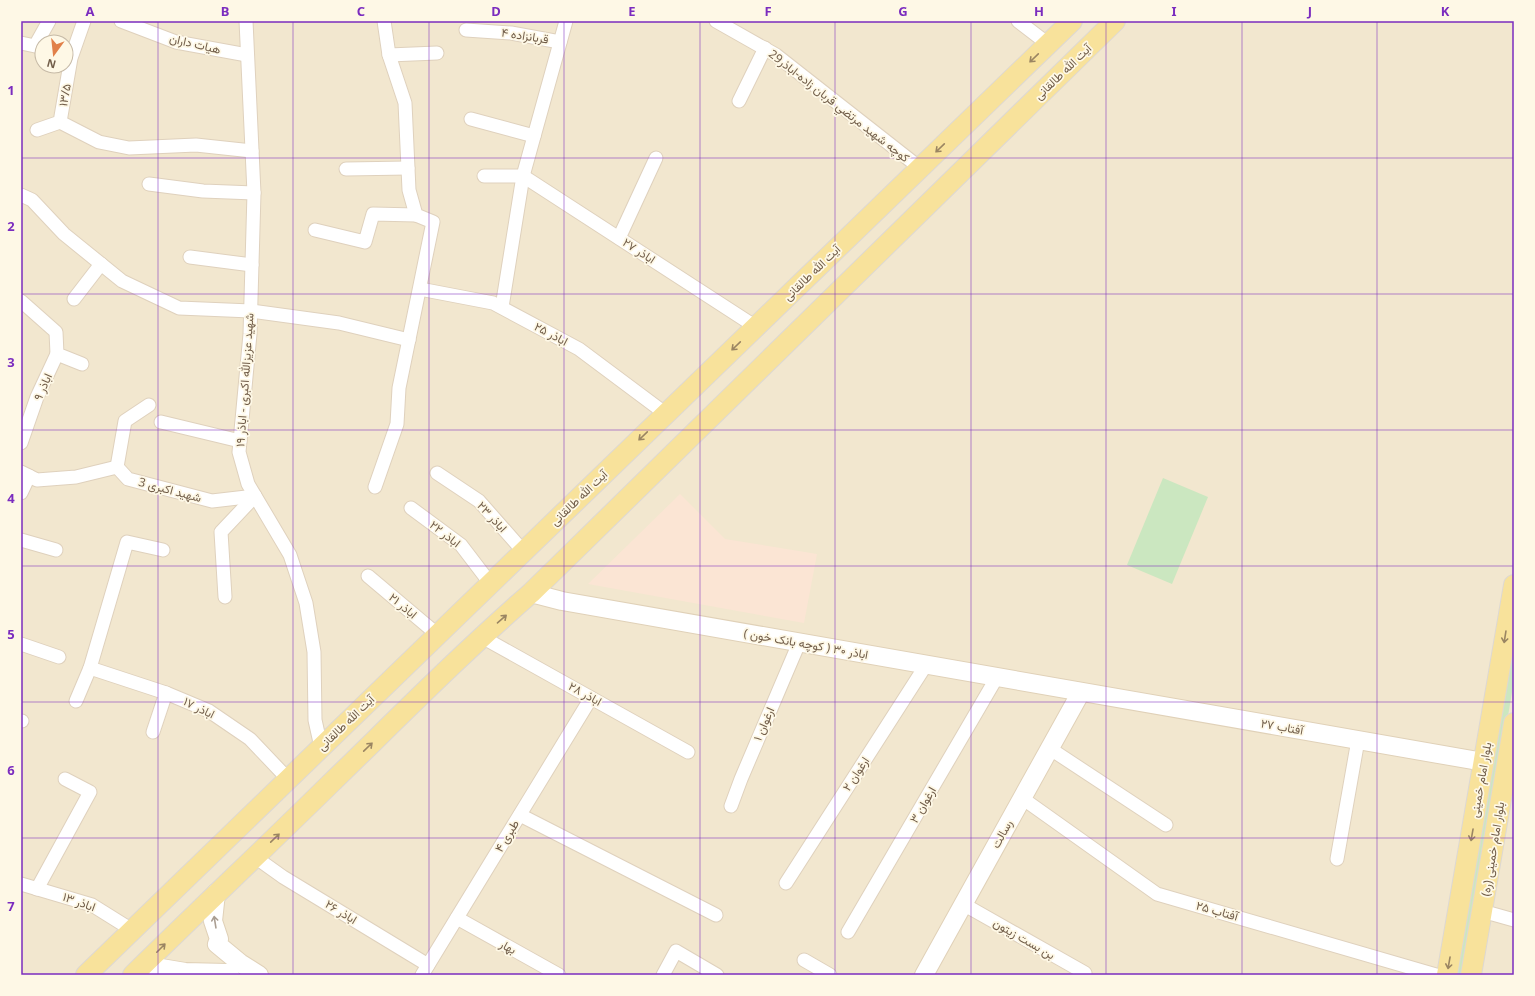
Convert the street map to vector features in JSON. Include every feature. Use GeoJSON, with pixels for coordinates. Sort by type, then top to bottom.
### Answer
{"type":"FeatureCollection","features":[{"type":"Feature","properties":{"kind":"main road","name":"آیت الله طالقانی"},"geometry":{"type":"LineString","coordinates":[[86,975],[1072,21]]}},
{"type":"Feature","properties":{"kind":"main road","name":"آیت الله طالقانی"},"geometry":{"type":"LineString","coordinates":[[134,975],[216,893],[255,857],[482,636],[531,593],[1115,21]]}},
{"type":"Feature","properties":{"kind":"main road","name":"بلوار امام خمینی"},"geometry":{"type":"LineString","coordinates":[[1447,975],[1514,585]]}},
{"type":"Feature","properties":{"kind":"main road","name":"اباذر ۳۰ ( کوچه بانک خون )"},"geometry":{"type":"LineString","coordinates":[[531,593],[562,601],[1081,692]]}},
{"type":"Feature","properties":{"kind":"main road"},"geometry":{"type":"LineString","coordinates":[[438,635],[436,645],[438,654],[447,659],[460,658]]}},
{"type":"Feature","properties":{"kind":"main road"},"geometry":{"type":"LineString","coordinates":[[384,687],[394,686],[404,688],[408,697],[407,710]]}},
{"type":"Feature","properties":{"kind":"main road","name":"آفتاب ۲۷"},"geometry":{"type":"LineString","coordinates":[[1081,692],[1484,762]]}},
{"type":"Feature","properties":{"kind":"main road","name":"رسالت"},"geometry":{"type":"LineString","coordinates":[[924,975],[1081,692]]}},
{"type":"Feature","properties":{"kind":"main road","name":"بلوار امام خمینی (ره)"},"geometry":{"type":"LineString","coordinates":[[1471,975],[1510,768],[1513,732]]}},
{"type":"Feature","properties":{"kind":"main road"},"geometry":{"type":"LineString","coordinates":[[216,893],[213,921],[219,939],[217,944],[232,970]]}},
{"type":"Feature","properties":{"kind":"main road"},"geometry":{"type":"LineString","coordinates":[[134,975],[155,967],[185,972],[232,970],[259,975]]}},
{"type":"Feature","properties":{"kind":"street"},"geometry":{"type":"LineString","coordinates":[[21,43],[35,46],[49,21]]}},
{"type":"Feature","properties":{"kind":"street","name":"۱۳/۵"},"geometry":{"type":"LineString","coordinates":[[37,130],[60,122],[71,58],[84,21]]}},
{"type":"Feature","properties":{"kind":"street","name":"هیات داران"},"geometry":{"type":"LineString","coordinates":[[121,21],[176,42],[247,55]]}},
{"type":"Feature","properties":{"kind":"street","name":"شهید عزیزالله اکبری - اباذر ۱۹"},"geometry":{"type":"LineString","coordinates":[[246,21],[254,193],[251,311],[239,452],[248,484],[290,555],[306,603],[314,652],[315,720],[321,747]]}},
{"type":"Feature","properties":{"kind":"street"},"geometry":{"type":"LineString","coordinates":[[384,21],[389,55],[405,103],[409,190],[416,215]]}},
{"type":"Feature","properties":{"kind":"street"},"geometry":{"type":"LineString","coordinates":[[502,307],[523,176],[566,21]]}},
{"type":"Feature","properties":{"kind":"street","name":"كوچه شهيد مرتضي قربان زاده-اباذر29"},"geometry":{"type":"LineString","coordinates":[[716,21],[776,55],[920,168]]}},
{"type":"Feature","properties":{"kind":"street"},"geometry":{"type":"LineString","coordinates":[[1018,21],[1048,44]]}},
{"type":"Feature","properties":{"kind":"street","name":"قربانزاده ۴"},"geometry":{"type":"LineString","coordinates":[[466,30],[511,33],[560,42]]}},
{"type":"Feature","properties":{"kind":"street"},"geometry":{"type":"LineString","coordinates":[[739,101],[765,48]]}},
{"type":"Feature","properties":{"kind":"street"},"geometry":{"type":"LineString","coordinates":[[389,55],[437,53]]}},
{"type":"Feature","properties":{"kind":"street"},"geometry":{"type":"LineString","coordinates":[[471,119],[534,136]]}},
{"type":"Feature","properties":{"kind":"street"},"geometry":{"type":"LineString","coordinates":[[60,122],[99,142],[130,148],[196,145],[252,150]]}},
{"type":"Feature","properties":{"kind":"street"},"geometry":{"type":"LineString","coordinates":[[620,238],[656,158]]}},
{"type":"Feature","properties":{"kind":"street"},"geometry":{"type":"LineString","coordinates":[[346,169],[408,168]]}},
{"type":"Feature","properties":{"kind":"street"},"geometry":{"type":"LineString","coordinates":[[484,176],[523,176]]}},
{"type":"Feature","properties":{"kind":"street","name":"اباذر ۲۷"},"geometry":{"type":"LineString","coordinates":[[523,176],[756,327]]}},
{"type":"Feature","properties":{"kind":"street"},"geometry":{"type":"LineString","coordinates":[[149,184],[203,191],[254,193]]}},
{"type":"Feature","properties":{"kind":"street"},"geometry":{"type":"LineString","coordinates":[[21,195],[32,200],[64,234],[122,281],[179,308],[251,311],[339,323],[409,340]]}},
{"type":"Feature","properties":{"kind":"street"},"geometry":{"type":"LineString","coordinates":[[315,230],[365,242],[373,214],[416,215],[433,222],[399,388],[397,424],[375,487]]}},
{"type":"Feature","properties":{"kind":"street"},"geometry":{"type":"LineString","coordinates":[[190,258],[252,265]]}},
{"type":"Feature","properties":{"kind":"street"},"geometry":{"type":"LineString","coordinates":[[74,299],[101,264]]}},
{"type":"Feature","properties":{"kind":"street","name":"اباذر ۲۵"},"geometry":{"type":"LineString","coordinates":[[420,289],[493,303],[502,307],[579,349],[666,414]]}},
{"type":"Feature","properties":{"kind":"street"},"geometry":{"type":"LineString","coordinates":[[21,301],[56,332],[57,354],[82,364]]}},
{"type":"Feature","properties":{"kind":"street","name":"اباذر ۹"},"geometry":{"type":"LineString","coordinates":[[21,443],[37,397],[57,354]]}},
{"type":"Feature","properties":{"kind":"street"},"geometry":{"type":"LineString","coordinates":[[21,493],[25,474],[37,480],[76,477],[117,467],[125,421],[149,405]]}},
{"type":"Feature","properties":{"kind":"street"},"geometry":{"type":"LineString","coordinates":[[161,422],[240,441]]}},
{"type":"Feature","properties":{"kind":"street","name":"شهید اکبری 3"},"geometry":{"type":"LineString","coordinates":[[117,467],[128,479],[212,501],[255,496]]}},
{"type":"Feature","properties":{"kind":"street","name":"اباذر ۲۳"},"geometry":{"type":"LineString","coordinates":[[437,473],[478,501],[523,552]]}},
{"type":"Feature","properties":{"kind":"street"},"geometry":{"type":"LineString","coordinates":[[225,596],[221,532],[255,496]]}},
{"type":"Feature","properties":{"kind":"street","name":"اباذر ۲۲"},"geometry":{"type":"LineString","coordinates":[[411,508],[460,545],[490,583]]}},
{"type":"Feature","properties":{"kind":"street"},"geometry":{"type":"LineString","coordinates":[[21,540],[56,550]]}},
{"type":"Feature","properties":{"kind":"street"},"geometry":{"type":"LineString","coordinates":[[76,701],[90,668],[127,542],[163,550]]}},
{"type":"Feature","properties":{"kind":"street","name":"اباذر ۲۱"},"geometry":{"type":"LineString","coordinates":[[368,576],[438,635]]}},
{"type":"Feature","properties":{"kind":"street","name":"اباذر ۲۸"},"geometry":{"type":"LineString","coordinates":[[482,636],[688,752]]}},
{"type":"Feature","properties":{"kind":"street","name":"ارغوان ۱"},"geometry":{"type":"LineString","coordinates":[[731,806],[799,643]]}},
{"type":"Feature","properties":{"kind":"street"},"geometry":{"type":"LineString","coordinates":[[21,644],[59,657]]}},
{"type":"Feature","properties":{"kind":"street","name":"ارغوان ۲"},"geometry":{"type":"LineString","coordinates":[[786,883],[926,665]]}},
{"type":"Feature","properties":{"kind":"street","name":"اباذر ۱۷"},"geometry":{"type":"LineString","coordinates":[[90,668],[166,693],[209,711],[250,739],[288,779]]}},
{"type":"Feature","properties":{"kind":"street","name":"ارغوان ۳"},"geometry":{"type":"LineString","coordinates":[[848,932],[997,677]]}},
{"type":"Feature","properties":{"kind":"street"},"geometry":{"type":"LineString","coordinates":[[153,732],[166,693]]}},
{"type":"Feature","properties":{"kind":"street","name":"طبری ۴"},"geometry":{"type":"LineString","coordinates":[[425,970],[591,698]]}},
{"type":"Feature","properties":{"kind":"street"},"geometry":{"type":"LineString","coordinates":[[1337,859],[1358,740]]}},
{"type":"Feature","properties":{"kind":"street"},"geometry":{"type":"LineString","coordinates":[[1049,748],[1166,824]]}},
{"type":"Feature","properties":{"kind":"street"},"geometry":{"type":"LineString","coordinates":[[37,889],[90,792],[65,779]]}},
{"type":"Feature","properties":{"kind":"street","name":"آفتاب ۲۵"},"geometry":{"type":"LineString","coordinates":[[1022,798],[1157,894],[1436,975]]}},
{"type":"Feature","properties":{"kind":"street"},"geometry":{"type":"LineString","coordinates":[[520,815],[716,915]]}},
{"type":"Feature","properties":{"kind":"street","name":"اباذر ۲۶"},"geometry":{"type":"LineString","coordinates":[[255,857],[425,970]]}},
{"type":"Feature","properties":{"kind":"street","name":"اباذر ۱۳"},"geometry":{"type":"LineString","coordinates":[[21,884],[92,905],[132,930]]}},
{"type":"Feature","properties":{"kind":"street","name":"بن بست زیتون"},"geometry":{"type":"LineString","coordinates":[[963,904],[1085,973]]}},
{"type":"Feature","properties":{"kind":"street"},"geometry":{"type":"LineString","coordinates":[[1482,911],[1514,920]]}},
{"type":"Feature","properties":{"kind":"street","name":"بهار"},"geometry":{"type":"LineString","coordinates":[[457,918],[559,975]]}},
{"type":"Feature","properties":{"kind":"street"},"geometry":{"type":"LineString","coordinates":[[663,975],[676,951],[717,975]]}},
{"type":"Feature","properties":{"kind":"street"},"geometry":{"type":"LineString","coordinates":[[804,960],[830,975]]}},
{"type":"Feature","properties":{"kind":"shaded area"},"geometry":{"type":"Polygon","coordinates":[[[21,21],[1514,21],[1514,975],[21,975],[21,21]]]}},
{"type":"Feature","properties":{"kind":"shaded area"},"geometry":{"type":"Polygon","coordinates":[[[680,494],[725,539],[817,554],[804,623],[588,584],[680,494]]]}},
{"type":"Feature","properties":{"kind":"green space"},"geometry":{"type":"Polygon","coordinates":[[[1163,478],[1208,497],[1172,584],[1127,565],[1163,478]]]}},
{"type":"Feature","properties":{"kind":"green space"},"geometry":{"type":"Polygon","coordinates":[[[1514,623],[1514,680],[1465,975],[1454,975],[1514,623]]]}}]}
